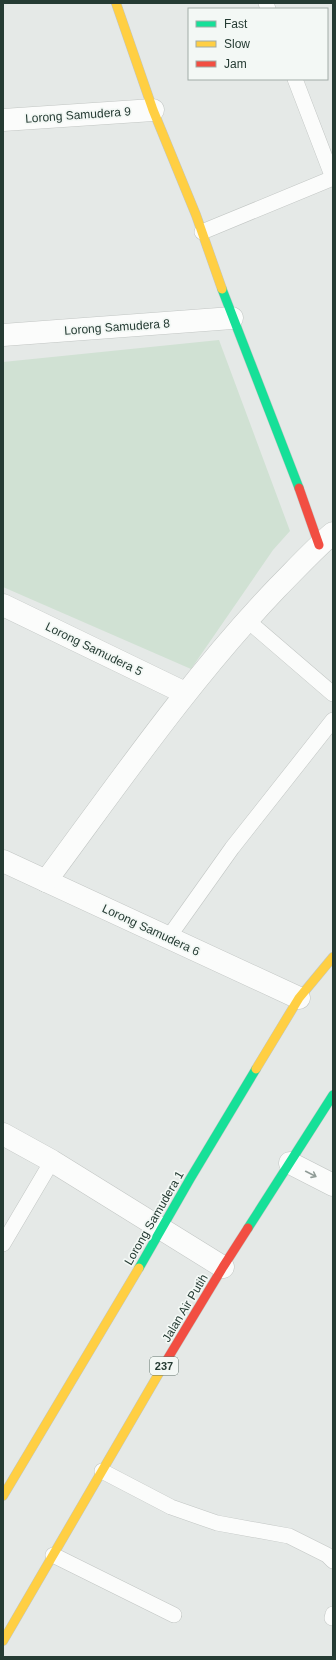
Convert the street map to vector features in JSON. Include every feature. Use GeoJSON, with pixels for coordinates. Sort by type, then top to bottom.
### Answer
{"type":"FeatureCollection","features":[{"type":"Feature","properties":{"kind":"street"},"geometry":{"type":"LineString","coordinates":[[46,881],[185,694],[247,620],[326,539],[308,511],[274,420],[232,318],[202,232],[153,110],[116,3]]}},
{"type":"Feature","properties":{"kind":"street","name":"Lorong Samudera 9"},"geometry":{"type":"LineString","coordinates":[[3,120],[153,110]]}},
{"type":"Feature","properties":{"kind":"street","name":"Lorong Samudera 8"},"geometry":{"type":"LineString","coordinates":[[3,335],[232,318]]}},
{"type":"Feature","properties":{"kind":"street","name":"Lorong Samudera 5"},"geometry":{"type":"LineString","coordinates":[[3,605],[185,694]]}},
{"type":"Feature","properties":{"kind":"street","name":"Lorong Samudera 6"},"geometry":{"type":"LineString","coordinates":[[3,861],[299,998]]}},
{"type":"Feature","properties":{"kind":"street","name":"Lorong Samudera 1"},"geometry":{"type":"LineString","coordinates":[[3,1496],[8,1478],[162,1230],[190,1179],[299,998],[333,957]]}},
{"type":"Feature","properties":{"kind":"street","name":"Jalan Air Putih"},"geometry":{"type":"LineString","coordinates":[[3,1641],[223,1267],[333,1095]]}},
{"type":"Feature","properties":{"kind":"street"},"geometry":{"type":"LineString","coordinates":[[3,1134],[52,1161],[223,1267]]}},
{"type":"Feature","properties":{"kind":"street"},"geometry":{"type":"LineString","coordinates":[[290,1163],[333,1185]]}},
{"type":"Feature","properties":{"kind":"lane"},"geometry":{"type":"LineString","coordinates":[[202,232],[333,178],[295,80]]}},
{"type":"Feature","properties":{"kind":"lane"},"geometry":{"type":"LineString","coordinates":[[247,620],[333,694]]}},
{"type":"Feature","properties":{"kind":"lane"},"geometry":{"type":"LineString","coordinates":[[168,938],[232,848],[333,720]]}},
{"type":"Feature","properties":{"kind":"lane"},"geometry":{"type":"LineString","coordinates":[[3,1244],[52,1161]]}},
{"type":"Feature","properties":{"kind":"lane"},"geometry":{"type":"LineString","coordinates":[[102,1471],[171,1507],[217,1523],[289,1536],[327,1555],[333,1561]]}},
{"type":"Feature","properties":{"kind":"lane"},"geometry":{"type":"LineString","coordinates":[[53,1555],[174,1615]]}},
{"type":"Feature","properties":{"kind":"green space"},"geometry":{"type":"Polygon","coordinates":[[[219,340],[290,531],[273,550],[191,669],[3,587],[3,362],[219,340]]]}},
{"type":"Feature","properties":{"kind":"traffic: fast"},"geometry":{"type":"LineString","coordinates":[[222,289],[299,488]]}},
{"type":"Feature","properties":{"kind":"traffic: fast"},"geometry":{"type":"LineString","coordinates":[[139,1268],[256,1069]]}},
{"type":"Feature","properties":{"kind":"traffic: fast"},"geometry":{"type":"LineString","coordinates":[[248,1228],[333,1095]]}},
{"type":"Feature","properties":{"kind":"traffic: slow"},"geometry":{"type":"LineString","coordinates":[[116,3],[153,110],[196,215],[222,289]]}},
{"type":"Feature","properties":{"kind":"traffic: slow"},"geometry":{"type":"LineString","coordinates":[[256,1069],[299,998],[333,957]]}},
{"type":"Feature","properties":{"kind":"traffic: slow"},"geometry":{"type":"LineString","coordinates":[[3,1496],[139,1268]]}},
{"type":"Feature","properties":{"kind":"traffic: slow"},"geometry":{"type":"LineString","coordinates":[[3,1641],[162,1368]]}},
{"type":"Feature","properties":{"kind":"traffic: jam"},"geometry":{"type":"LineString","coordinates":[[299,488],[319,545]]}},
{"type":"Feature","properties":{"kind":"traffic: jam"},"geometry":{"type":"LineString","coordinates":[[162,1368],[248,1228]]}}]}
